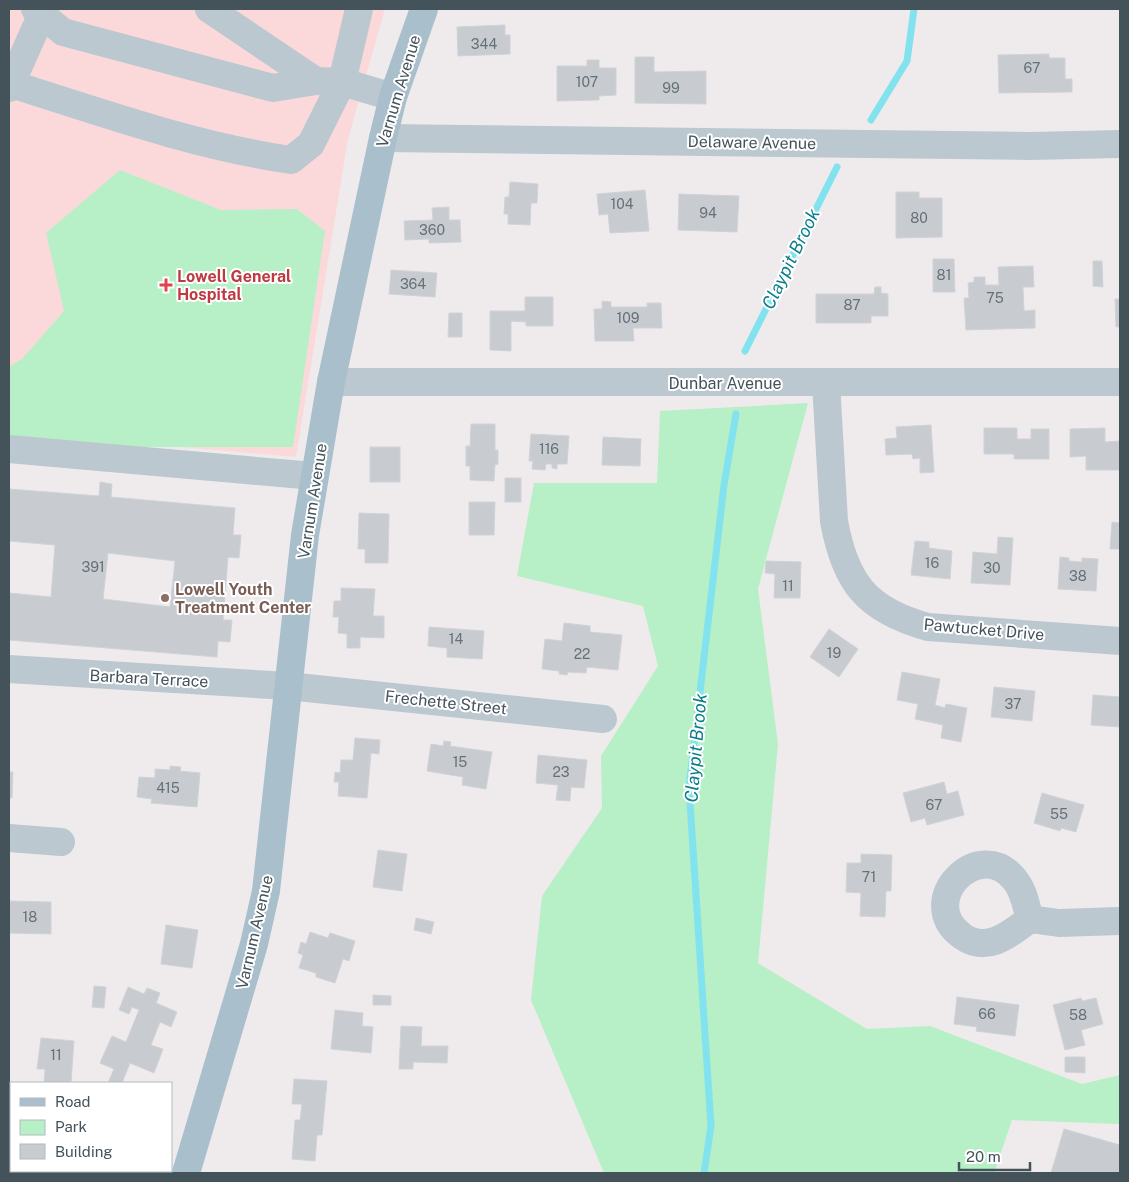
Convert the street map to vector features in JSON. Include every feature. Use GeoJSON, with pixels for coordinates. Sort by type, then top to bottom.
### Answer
{"type":"FeatureCollection","features":[{"type":"Feature","properties":{"kind":"main road","name":"Varnum Avenue"},"geometry":{"type":"LineString","coordinates":[[181,1170],[254,944],[266,891],[305,535],[314,476],[331,382],[383,138],[393,97],[424,9]]}},
{"type":"Feature","properties":{"kind":"street"},"geometry":{"type":"LineString","coordinates":[[209,9],[329,82],[393,97]]}},
{"type":"Feature","properties":{"kind":"street"},"geometry":{"type":"LineString","coordinates":[[329,82],[273,88],[63,32],[38,12],[10,86],[146,127],[250,154],[291,160],[311,144],[329,82],[359,9]]}},
{"type":"Feature","properties":{"kind":"street","name":"Delaware Avenue"},"geometry":{"type":"LineString","coordinates":[[383,138],[1030,146],[1120,144]]}},
{"type":"Feature","properties":{"kind":"street","name":"Dunbar Avenue"},"geometry":{"type":"LineString","coordinates":[[331,382],[1120,382]]}},
{"type":"Feature","properties":{"kind":"street","name":"Pawtucket Drive"},"geometry":{"type":"LineString","coordinates":[[826,383],[836,536],[844,565],[855,583],[870,599],[906,621],[928,626],[1120,641]]}},
{"type":"Feature","properties":{"kind":"street"},"geometry":{"type":"LineString","coordinates":[[9,449],[314,476]]}},
{"type":"Feature","properties":{"kind":"street","name":"Barbara Terrace"},"geometry":{"type":"LineString","coordinates":[[9,669],[288,686]]}},
{"type":"Feature","properties":{"kind":"street","name":"Frechette Street"},"geometry":{"type":"LineString","coordinates":[[288,686],[603,719]]}},
{"type":"Feature","properties":{"kind":"street"},"geometry":{"type":"LineString","coordinates":[[9,838],[61,842]]}},
{"type":"Feature","properties":{"kind":"street"},"geometry":{"type":"LineString","coordinates":[[1030,919],[1059,923],[1120,922]]}},
{"type":"Feature","properties":{"kind":"shaded area","name":"Lowell General Hospital"},"geometry":{"type":"Polygon","coordinates":[[[9,9],[385,9],[348,139],[296,457],[9,432],[9,9]]]}},
{"type":"Feature","properties":{"kind":"green space"},"geometry":{"type":"Polygon","coordinates":[[[120,170],[221,210],[297,209],[325,231],[293,447],[117,447],[9,439],[9,367],[22,359],[64,311],[46,233],[120,170]]]}},
{"type":"Feature","properties":{"kind":"green space"},"geometry":{"type":"Polygon","coordinates":[[[808,403],[758,589],[778,744],[758,963],[867,1029],[930,1026],[1082,1084],[1120,1075],[1120,1124],[1012,1120],[994,1173],[604,1173],[531,1000],[542,896],[602,808],[601,756],[658,666],[643,606],[517,576],[534,483],[657,483],[660,411],[808,403]]]}},
{"type":"Feature","properties":{"kind":"building"},"geometry":{"type":"Polygon","coordinates":[[[505,25],[505,35],[510,35],[510,54],[458,56],[457,27],[505,25]]]}},
{"type":"Feature","properties":{"kind":"building"},"geometry":{"type":"Polygon","coordinates":[[[1049,54],[1049,58],[1065,58],[1065,79],[1072,79],[1072,92],[999,93],[998,55],[1049,54]]]}},
{"type":"Feature","properties":{"kind":"building"},"geometry":{"type":"Polygon","coordinates":[[[635,57],[654,57],[654,72],[706,71],[706,104],[635,103],[635,57]]]}},
{"type":"Feature","properties":{"kind":"building"},"geometry":{"type":"Polygon","coordinates":[[[587,60],[599,60],[599,68],[616,68],[616,95],[599,96],[599,100],[557,101],[557,66],[587,66],[587,60]]]}},
{"type":"Feature","properties":{"kind":"building"},"geometry":{"type":"Polygon","coordinates":[[[510,182],[538,184],[537,203],[531,203],[530,225],[508,224],[508,214],[504,214],[505,197],[509,197],[510,182]]]}},
{"type":"Feature","properties":{"kind":"building"},"geometry":{"type":"Polygon","coordinates":[[[645,190],[649,231],[610,233],[608,214],[599,215],[597,194],[645,190]]]}},
{"type":"Feature","properties":{"kind":"building"},"geometry":{"type":"Polygon","coordinates":[[[896,192],[919,192],[919,198],[942,198],[942,237],[896,238],[896,192]]]}},
{"type":"Feature","properties":{"kind":"building"},"geometry":{"type":"Polygon","coordinates":[[[679,194],[739,196],[737,232],[678,230],[679,194]]]}},
{"type":"Feature","properties":{"kind":"building"},"geometry":{"type":"Polygon","coordinates":[[[449,207],[449,220],[460,220],[461,242],[429,243],[429,239],[405,240],[404,221],[433,220],[432,208],[449,207]]]}},
{"type":"Feature","properties":{"kind":"building"},"geometry":{"type":"Polygon","coordinates":[[[933,259],[954,259],[955,292],[933,292],[933,259]]]}},
{"type":"Feature","properties":{"kind":"building"},"geometry":{"type":"Polygon","coordinates":[[[1093,261],[1102,261],[1103,287],[1093,286],[1093,261]]]}},
{"type":"Feature","properties":{"kind":"building"},"geometry":{"type":"Polygon","coordinates":[[[1033,266],[1034,287],[1023,287],[1024,311],[1035,310],[1035,328],[966,330],[964,298],[969,298],[968,283],[974,282],[974,277],[985,277],[985,285],[999,285],[998,267],[1033,266]]]}},
{"type":"Feature","properties":{"kind":"building"},"geometry":{"type":"Polygon","coordinates":[[[391,270],[437,273],[435,297],[389,294],[391,270]]]}},
{"type":"Feature","properties":{"kind":"building"},"geometry":{"type":"Polygon","coordinates":[[[875,287],[881,287],[881,293],[888,294],[888,316],[871,316],[871,323],[816,323],[816,294],[874,294],[875,287]]]}},
{"type":"Feature","properties":{"kind":"building"},"geometry":{"type":"Polygon","coordinates":[[[525,297],[553,297],[553,326],[526,326],[526,322],[511,321],[511,351],[490,350],[490,311],[525,311],[525,297]]]}},
{"type":"Feature","properties":{"kind":"building"},"geometry":{"type":"Polygon","coordinates":[[[1115,299],[1120,299],[1120,327],[1116,327],[1115,299]]]}},
{"type":"Feature","properties":{"kind":"building"},"geometry":{"type":"Polygon","coordinates":[[[602,301],[611,302],[611,307],[647,307],[647,303],[661,303],[662,328],[633,328],[634,341],[595,341],[594,309],[602,309],[602,301]]]}},
{"type":"Feature","properties":{"kind":"building"},"geometry":{"type":"Polygon","coordinates":[[[449,313],[462,313],[462,337],[448,337],[449,313]]]}},
{"type":"Feature","properties":{"kind":"building"},"geometry":{"type":"Polygon","coordinates":[[[471,424],[495,424],[495,450],[498,450],[498,464],[495,465],[494,481],[470,480],[470,466],[466,466],[466,446],[470,446],[471,424]]]}},
{"type":"Feature","properties":{"kind":"building"},"geometry":{"type":"Polygon","coordinates":[[[931,425],[934,472],[920,473],[920,458],[913,459],[912,454],[886,455],[885,439],[897,438],[896,427],[931,425]]]}},
{"type":"Feature","properties":{"kind":"building"},"geometry":{"type":"Polygon","coordinates":[[[984,428],[1017,428],[1017,439],[1031,439],[1031,429],[1049,429],[1049,459],[1014,459],[1014,454],[984,454],[984,428]]]}},
{"type":"Feature","properties":{"kind":"building"},"geometry":{"type":"Polygon","coordinates":[[[1105,428],[1105,442],[1120,441],[1120,470],[1086,470],[1086,456],[1070,457],[1070,429],[1105,428]]]}},
{"type":"Feature","properties":{"kind":"building"},"geometry":{"type":"Polygon","coordinates":[[[531,434],[569,436],[567,464],[557,464],[557,469],[552,468],[552,464],[546,464],[545,470],[532,469],[533,461],[529,461],[531,434]]]}},
{"type":"Feature","properties":{"kind":"building"},"geometry":{"type":"Polygon","coordinates":[[[603,437],[641,439],[640,466],[602,465],[603,437]]]}},
{"type":"Feature","properties":{"kind":"building"},"geometry":{"type":"Polygon","coordinates":[[[370,447],[400,447],[400,482],[370,482],[370,447]]]}},
{"type":"Feature","properties":{"kind":"building"},"geometry":{"type":"Polygon","coordinates":[[[505,478],[521,478],[521,502],[505,502],[505,478]]]}},
{"type":"Feature","properties":{"kind":"building"},"geometry":{"type":"Polygon","coordinates":[[[100,482],[112,484],[111,497],[235,508],[233,535],[241,535],[239,558],[228,557],[223,620],[232,620],[230,642],[218,641],[217,657],[9,640],[9,593],[51,597],[55,545],[9,541],[9,489],[99,496],[100,482]],[[108,553],[103,599],[170,607],[175,561],[108,553]]]}},
{"type":"Feature","properties":{"kind":"building"},"geometry":{"type":"Polygon","coordinates":[[[469,502],[495,502],[494,535],[469,535],[469,502]]]}},
{"type":"Feature","properties":{"kind":"building"},"geometry":{"type":"Polygon","coordinates":[[[359,513],[389,514],[388,563],[365,563],[365,549],[358,549],[359,513]]]}},
{"type":"Feature","properties":{"kind":"building"},"geometry":{"type":"Polygon","coordinates":[[[1112,522],[1120,523],[1120,549],[1110,549],[1112,522]]]}},
{"type":"Feature","properties":{"kind":"building"},"geometry":{"type":"Polygon","coordinates":[[[998,537],[1013,538],[1010,585],[971,583],[973,552],[997,554],[998,537]]]}},
{"type":"Feature","properties":{"kind":"building"},"geometry":{"type":"Polygon","coordinates":[[[915,541],[929,542],[929,548],[952,551],[950,579],[911,575],[915,541]]]}},
{"type":"Feature","properties":{"kind":"building"},"geometry":{"type":"Polygon","coordinates":[[[1060,557],[1069,558],[1069,561],[1082,562],[1082,558],[1098,559],[1096,591],[1058,589],[1060,557]]]}},
{"type":"Feature","properties":{"kind":"building"},"geometry":{"type":"Polygon","coordinates":[[[766,561],[801,562],[800,598],[774,598],[775,574],[765,573],[766,561]]]}},
{"type":"Feature","properties":{"kind":"building"},"geometry":{"type":"Polygon","coordinates":[[[341,588],[375,589],[373,616],[384,616],[384,638],[360,637],[360,648],[347,648],[347,634],[338,633],[339,617],[333,617],[334,601],[341,601],[341,588]]]}},
{"type":"Feature","properties":{"kind":"building"},"geometry":{"type":"Polygon","coordinates":[[[564,623],[590,626],[590,632],[622,635],[618,670],[587,667],[586,673],[568,672],[567,675],[559,674],[559,671],[542,669],[545,639],[562,641],[564,623]]]}},
{"type":"Feature","properties":{"kind":"building"},"geometry":{"type":"Polygon","coordinates":[[[429,627],[484,631],[482,659],[447,657],[447,648],[428,646],[429,627]]]}},
{"type":"Feature","properties":{"kind":"building"},"geometry":{"type":"Polygon","coordinates":[[[829,629],[858,649],[839,677],[810,657],[829,629]]]}},
{"type":"Feature","properties":{"kind":"building"},"geometry":{"type":"Polygon","coordinates":[[[902,672],[940,679],[935,705],[945,708],[946,704],[967,708],[961,742],[941,738],[943,725],[915,719],[918,704],[897,700],[902,672]]]}},
{"type":"Feature","properties":{"kind":"building"},"geometry":{"type":"Polygon","coordinates":[[[994,687],[1035,691],[1032,721],[991,717],[994,687]]]}},
{"type":"Feature","properties":{"kind":"building"},"geometry":{"type":"Polygon","coordinates":[[[1093,695],[1120,697],[1120,727],[1091,725],[1093,695]]]}},
{"type":"Feature","properties":{"kind":"building"},"geometry":{"type":"Polygon","coordinates":[[[355,738],[380,740],[379,754],[371,753],[367,798],[338,796],[339,782],[334,782],[335,772],[340,773],[341,760],[353,760],[355,738]]]}},
{"type":"Feature","properties":{"kind":"building"},"geometry":{"type":"Polygon","coordinates":[[[444,741],[451,742],[450,746],[492,752],[486,789],[462,785],[463,777],[427,771],[431,744],[443,746],[444,741]]]}},
{"type":"Feature","properties":{"kind":"building"},"geometry":{"type":"Polygon","coordinates":[[[538,755],[587,760],[584,788],[571,787],[570,801],[556,800],[558,785],[536,783],[538,755]]]}},
{"type":"Feature","properties":{"kind":"building"},"geometry":{"type":"Polygon","coordinates":[[[170,766],[181,767],[180,771],[200,773],[197,807],[151,803],[152,799],[137,797],[139,777],[155,778],[155,769],[170,770],[170,766]]]}},
{"type":"Feature","properties":{"kind":"building"},"geometry":{"type":"Polygon","coordinates":[[[9,772],[13,772],[12,798],[9,798],[9,772]]]}},
{"type":"Feature","properties":{"kind":"building"},"geometry":{"type":"Polygon","coordinates":[[[944,782],[947,794],[958,791],[964,815],[927,825],[925,818],[911,822],[903,793],[944,782]]]}},
{"type":"Feature","properties":{"kind":"building"},"geometry":{"type":"Polygon","coordinates":[[[1042,793],[1084,805],[1076,832],[1061,828],[1060,831],[1034,823],[1042,793]]]}},
{"type":"Feature","properties":{"kind":"building"},"geometry":{"type":"Polygon","coordinates":[[[378,850],[407,854],[402,891],[373,887],[378,850]]]}},
{"type":"Feature","properties":{"kind":"building"},"geometry":{"type":"Polygon","coordinates":[[[861,854],[892,855],[891,891],[886,891],[885,917],[860,916],[861,893],[846,892],[847,863],[861,863],[861,854]]]}},
{"type":"Feature","properties":{"kind":"building"},"geometry":{"type":"Polygon","coordinates":[[[9,901],[51,902],[51,934],[9,933],[9,901]]]}},
{"type":"Feature","properties":{"kind":"building"},"geometry":{"type":"Polygon","coordinates":[[[416,918],[434,922],[431,934],[414,930],[416,918]]]}},
{"type":"Feature","properties":{"kind":"building"},"geometry":{"type":"Polygon","coordinates":[[[166,925],[198,930],[192,968],[161,964],[166,925]]]}},
{"type":"Feature","properties":{"kind":"building"},"geometry":{"type":"Polygon","coordinates":[[[310,932],[328,938],[330,933],[355,941],[349,961],[343,959],[335,983],[316,977],[316,973],[299,968],[303,955],[298,953],[301,942],[306,944],[310,932]]]}},
{"type":"Feature","properties":{"kind":"building"},"geometry":{"type":"Polygon","coordinates":[[[94,986],[106,987],[104,1008],[92,1007],[94,986]]]}},
{"type":"Feature","properties":{"kind":"building"},"geometry":{"type":"Polygon","coordinates":[[[128,987],[144,994],[147,988],[160,993],[156,1003],[177,1012],[171,1027],[160,1022],[151,1045],[163,1049],[154,1073],[130,1063],[122,1082],[108,1082],[114,1069],[100,1063],[112,1036],[126,1042],[139,1010],[132,1007],[129,1014],[119,1010],[128,987]]]}},
{"type":"Feature","properties":{"kind":"building"},"geometry":{"type":"Polygon","coordinates":[[[373,995],[391,996],[391,1005],[373,1005],[373,995]]]}},
{"type":"Feature","properties":{"kind":"building"},"geometry":{"type":"Polygon","coordinates":[[[957,997],[1019,1005],[1015,1036],[976,1031],[977,1027],[954,1024],[957,997]]]}},
{"type":"Feature","properties":{"kind":"building"},"geometry":{"type":"Polygon","coordinates":[[[1081,998],[1082,1001],[1096,998],[1103,1024],[1081,1030],[1085,1045],[1065,1050],[1053,1005],[1081,998]]]}},
{"type":"Feature","properties":{"kind":"building"},"geometry":{"type":"Polygon","coordinates":[[[335,1010],[363,1013],[362,1026],[373,1027],[371,1053],[331,1049],[335,1010]]]}},
{"type":"Feature","properties":{"kind":"building"},"geometry":{"type":"Polygon","coordinates":[[[401,1026],[422,1027],[421,1046],[448,1046],[447,1063],[413,1062],[413,1069],[399,1069],[401,1026]]]}},
{"type":"Feature","properties":{"kind":"building"},"geometry":{"type":"Polygon","coordinates":[[[41,1038],[74,1041],[71,1082],[44,1082],[45,1069],[37,1069],[41,1038]]]}},
{"type":"Feature","properties":{"kind":"building"},"geometry":{"type":"Polygon","coordinates":[[[1065,1057],[1085,1057],[1085,1073],[1065,1072],[1065,1057]]]}},
{"type":"Feature","properties":{"kind":"building"},"geometry":{"type":"Polygon","coordinates":[[[294,1079],[327,1081],[322,1135],[317,1135],[315,1161],[292,1159],[295,1120],[300,1120],[302,1104],[292,1104],[294,1079]]]}},
{"type":"Feature","properties":{"kind":"building"},"geometry":{"type":"Polygon","coordinates":[[[1064,1129],[1120,1145],[1120,1173],[1051,1173],[1064,1129]]]}},
{"type":"Feature","properties":{"kind":"waterway","name":"Claypit Brook"},"geometry":{"type":"LineString","coordinates":[[871,120],[907,61],[914,9]]}},
{"type":"Feature","properties":{"kind":"waterway","name":"Claypit Brook"},"geometry":{"type":"LineString","coordinates":[[745,351],[837,167]]}},
{"type":"Feature","properties":{"kind":"waterway","name":"Claypit Brook"},"geometry":{"type":"LineString","coordinates":[[704,1173],[711,1126],[689,787],[724,485],[736,414]]}},
{"type":"Feature","properties":{"kind":"place","name":"Lowell General Hospital"},"geometry":{"type":"Point","coordinates":[166,285]}},
{"type":"Feature","properties":{"kind":"place","name":"Lowell Youth Treatment Center"},"geometry":{"type":"Point","coordinates":[165,598]}}]}
